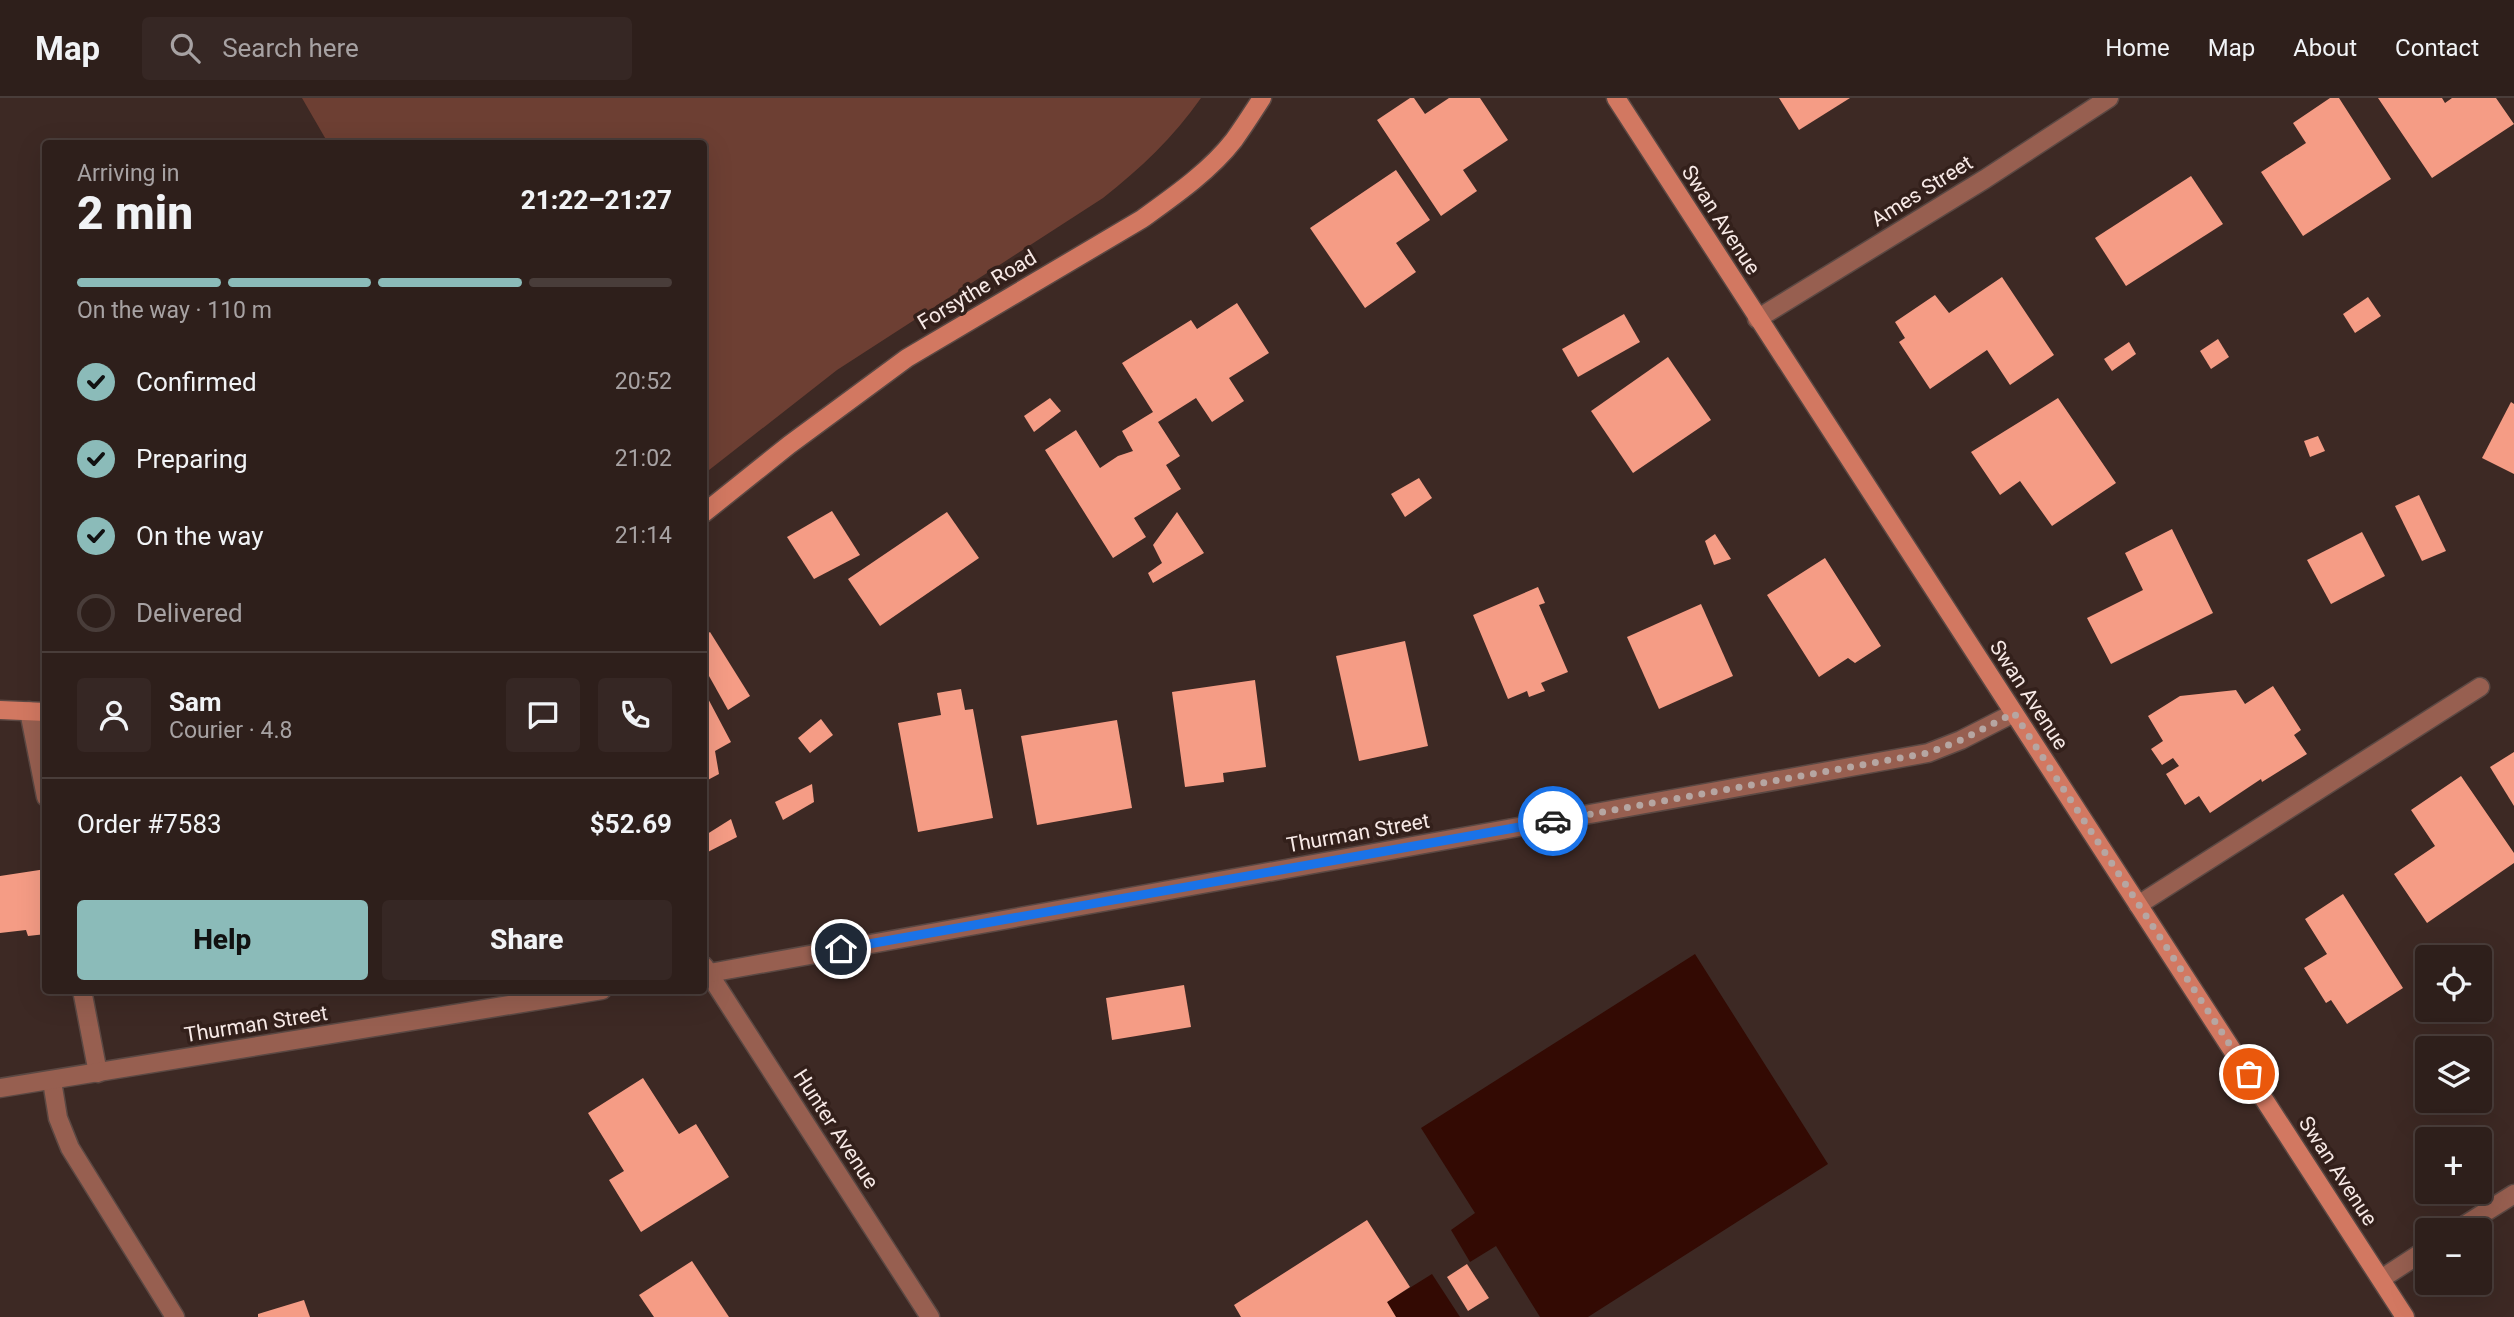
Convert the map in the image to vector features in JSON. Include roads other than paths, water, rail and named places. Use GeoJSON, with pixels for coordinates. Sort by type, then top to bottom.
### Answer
{"type":"FeatureCollection","features":[{"type":"Feature","properties":{"kind":"street","name":"Forsythe Road"},"geometry":{"type":"LineString","coordinates":[[707,511],[789,445],[907,358],[1142,219],[1169,200],[1233,142],[1262,98]]}},
{"type":"Feature","properties":{"kind":"street","name":"Swan Avenue"},"geometry":{"type":"LineString","coordinates":[[1616,98],[2405,1317]]}},
{"type":"Feature","properties":{"kind":"street","name":"Ames Street"},"geometry":{"type":"LineString","coordinates":[[1757,319],[1985,179],[2109,98]]}},
{"type":"Feature","properties":{"kind":"street"},"geometry":{"type":"LineString","coordinates":[[2138,905],[2480,687]]}},
{"type":"Feature","properties":{"kind":"street"},"geometry":{"type":"LineString","coordinates":[[0,710],[37,712],[42,759]]}},
{"type":"Feature","properties":{"kind":"street","name":"Thurman Street"},"geometry":{"type":"LineString","coordinates":[[707,971],[1928,753],[1961,740],[2014,713]]}},
{"type":"Feature","properties":{"kind":"street","name":"Hunter Avenue"},"geometry":{"type":"LineString","coordinates":[[707,974],[930,1317]]}},
{"type":"Feature","properties":{"kind":"street"},"geometry":{"type":"LineString","coordinates":[[83,994],[98,1073]]}},
{"type":"Feature","properties":{"kind":"street","name":"Thurman Street"},"geometry":{"type":"LineString","coordinates":[[0,1088],[578,994]]}},
{"type":"Feature","properties":{"kind":"street"},"geometry":{"type":"LineString","coordinates":[[52,1081],[58,1118],[70,1148],[174,1317]]}},
{"type":"Feature","properties":{"kind":"street"},"geometry":{"type":"LineString","coordinates":[[2476,1218],[2514,1194]]}},
{"type":"Feature","properties":{"kind":"street"},"geometry":{"type":"LineString","coordinates":[[2381,1279],[2415,1257]]}}]}
